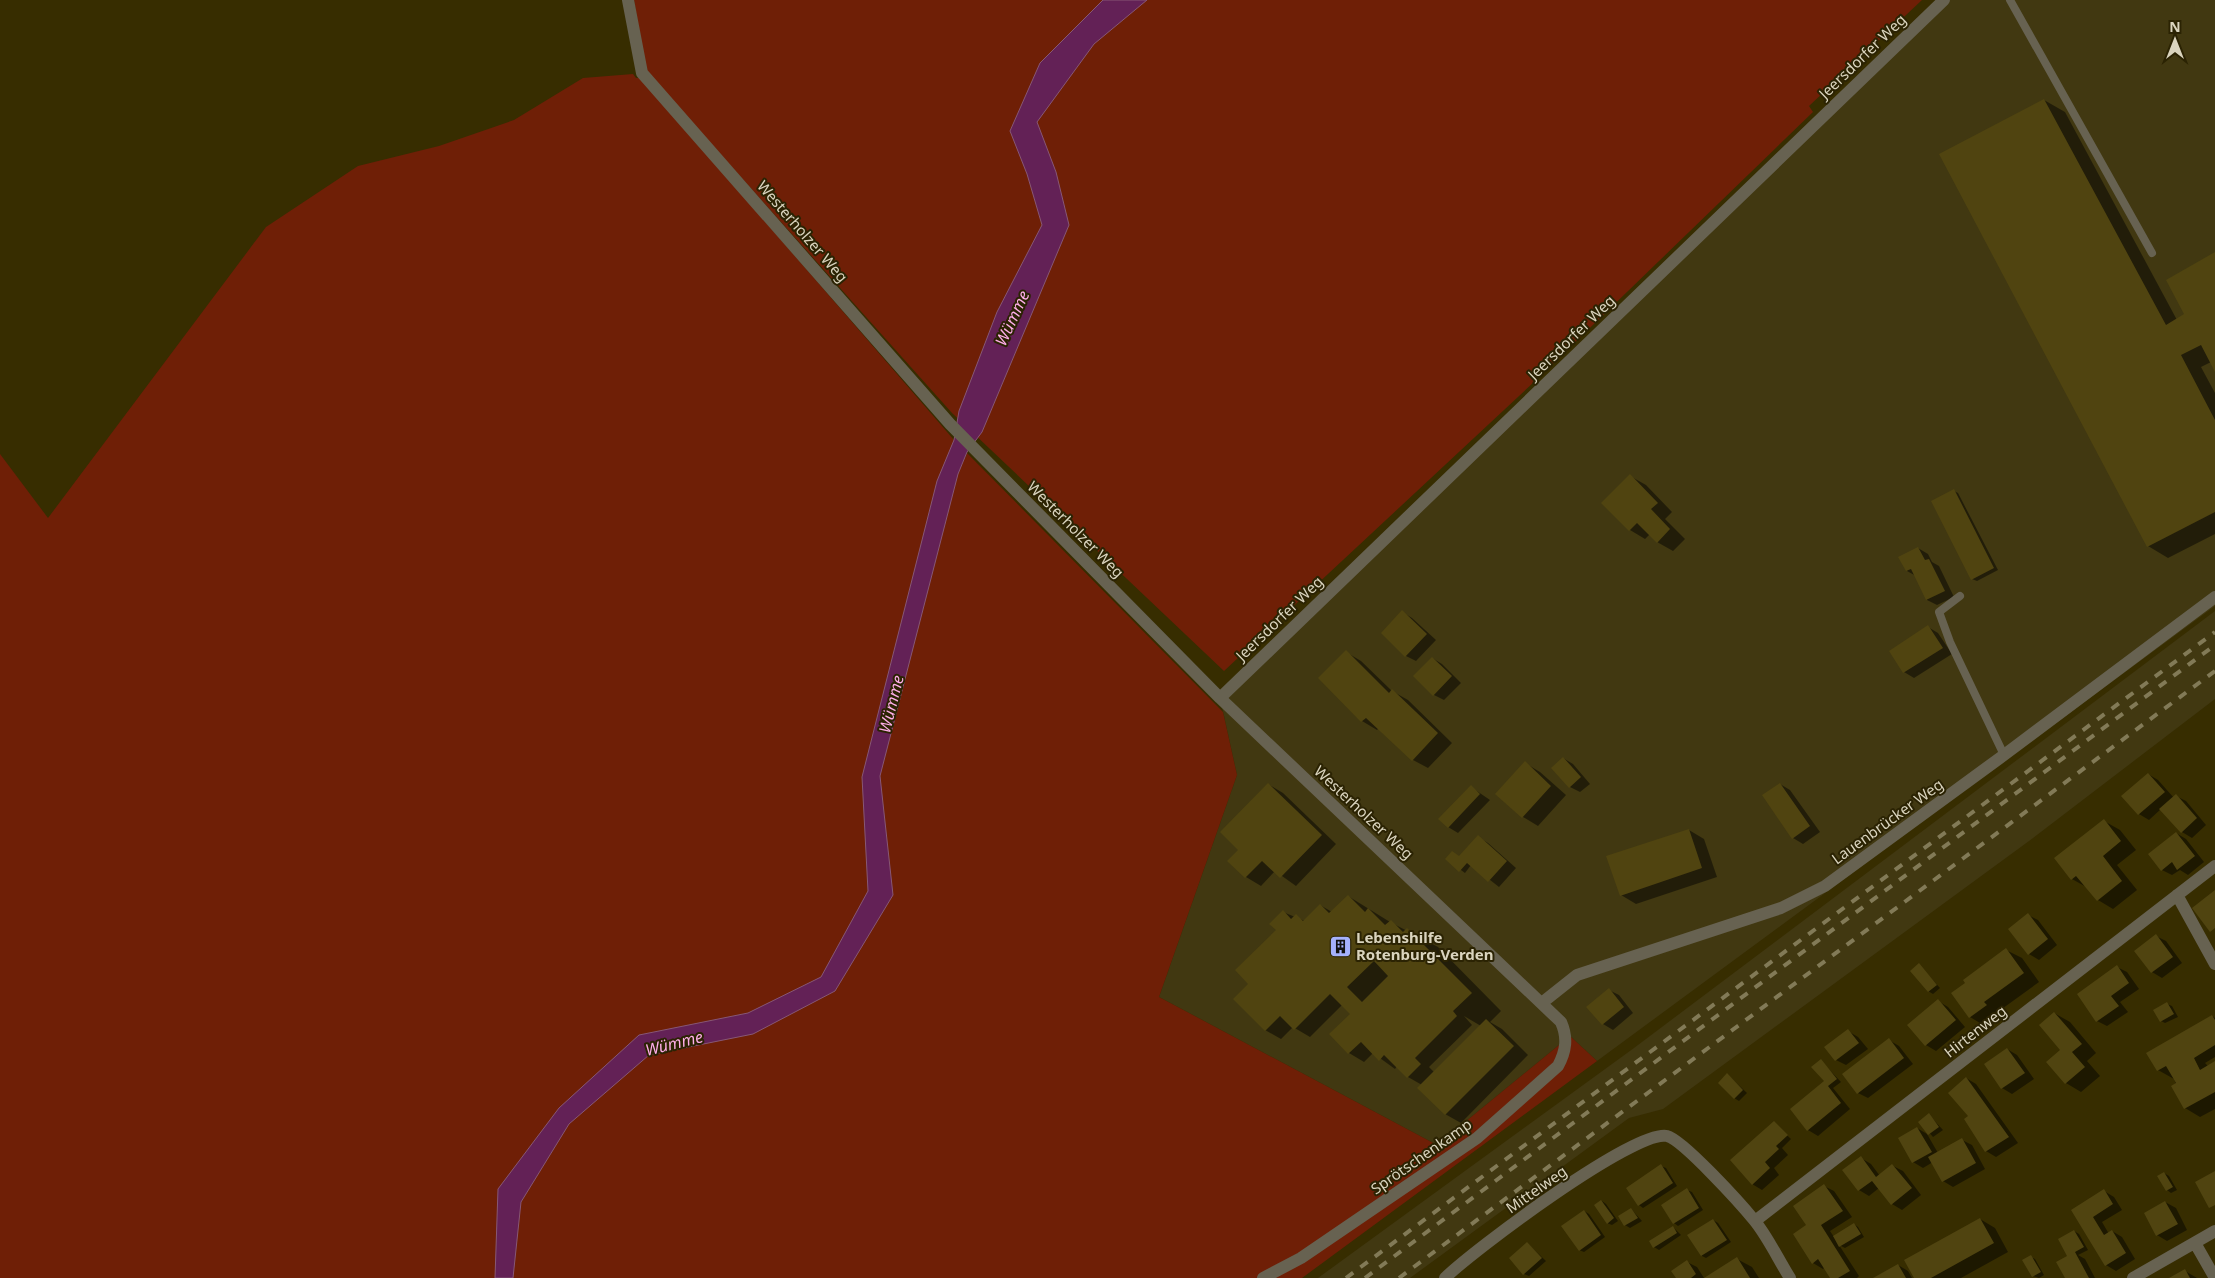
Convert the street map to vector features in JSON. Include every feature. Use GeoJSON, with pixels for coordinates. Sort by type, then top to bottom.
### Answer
{"type":"FeatureCollection","features":[{"type":"Feature","properties":{"kind":"street","name":"Westerholzer Weg"},"geometry":{"type":"LineString","coordinates":[[628,0],[642,73],[950,424],[1220,698],[1543,1002],[1562,1022],[1566,1033]]}},
{"type":"Feature","properties":{"kind":"street","name":"Jeersdorfer Weg"},"geometry":{"type":"LineString","coordinates":[[1220,698],[1944,0]]}},
{"type":"Feature","properties":{"kind":"street","name":"Lauenbrücker Weg"},"geometry":{"type":"LineString","coordinates":[[1543,1002],[1576,975],[1781,908],[1803,898],[1866,858],[2215,597]]}},
{"type":"Feature","properties":{"kind":"street","name":"Hirtenweg"},"geometry":{"type":"LineString","coordinates":[[1755,1221],[2215,866]]}},
{"type":"Feature","properties":{"kind":"street"},"geometry":{"type":"LineString","coordinates":[[2177,895],[2215,964]]}},
{"type":"Feature","properties":{"kind":"street","name":"Sprötschenkamp"},"geometry":{"type":"LineString","coordinates":[[1263,1278],[1301,1258],[1477,1138],[1558,1066],[1564,1055],[1566,1033]]}},
{"type":"Feature","properties":{"kind":"street","name":"Mittelweg"},"geometry":{"type":"LineString","coordinates":[[1445,1278],[1572,1182],[1632,1146],[1652,1137],[1666,1136],[1684,1146],[1755,1221]]}},
{"type":"Feature","properties":{"kind":"street"},"geometry":{"type":"LineString","coordinates":[[1755,1221],[1790,1278]]}},
{"type":"Feature","properties":{"kind":"street"},"geometry":{"type":"LineString","coordinates":[[2133,1278],[2215,1232]]}},
{"type":"Feature","properties":{"kind":"street"},"geometry":{"type":"LineString","coordinates":[[2195,1243],[2215,1278]]}},
{"type":"Feature","properties":{"kind":"lane"},"geometry":{"type":"LineString","coordinates":[[2010,0],[2152,253]]}},
{"type":"Feature","properties":{"kind":"lane"},"geometry":{"type":"LineString","coordinates":[[1960,596],[1939,612],[1950,642],[2004,755]]}},
{"type":"Feature","properties":{"kind":"shaded area"},"geometry":{"type":"Polygon","coordinates":[[[634,0],[1922,0],[1809,106],[1813,112],[1534,382],[1224,671],[952,413],[646,71],[634,0]]]}},
{"type":"Feature","properties":{"kind":"shaded area"},"geometry":{"type":"Polygon","coordinates":[[[1949,0],[2215,0],[2215,606],[1597,1061],[1570,1036],[1437,1145],[1159,997],[1237,775],[1220,698],[1949,0]]]}},
{"type":"Feature","properties":{"kind":"shaded area"},"geometry":{"type":"Polygon","coordinates":[[[633,74],[636,78],[641,78],[954,440],[952,445],[965,458],[967,453],[1223,712],[1237,775],[1159,997],[1437,1145],[1570,1036],[1597,1061],[1302,1278],[0,1278],[0,454],[48,518],[266,227],[358,166],[439,146],[514,120],[583,78],[633,74]]]}},
{"type":"Feature","properties":{"kind":"shaded area"},"geometry":{"type":"Polygon","coordinates":[[[2215,611],[2215,699],[2029,841],[1663,1109],[1629,1118],[1410,1278],[1318,1278],[1634,1048],[2215,611]]]}},
{"type":"Feature","properties":{"kind":"water","name":"Wümme"},"geometry":{"type":"Polygon","coordinates":[[[1103,0],[1147,0],[1094,44],[1037,122],[1056,172],[1069,225],[982,432],[967,452],[958,474],[880,776],[893,895],[835,991],[753,1034],[649,1055],[569,1124],[521,1202],[513,1278],[495,1278],[498,1189],[559,1108],[639,1035],[748,1013],[821,977],[868,891],[862,777],[937,481],[954,440],[959,411],[997,312],[1042,225],[1027,174],[1010,131],[1040,63],[1103,0]]]}},
{"type":"Feature","properties":{"kind":"building"},"geometry":{"type":"Polygon","coordinates":[[[2044,99],[2166,325],[2184,314],[2166,280],[2215,252],[2215,372],[2201,345],[2181,355],[2215,420],[2215,512],[2147,547],[1939,154],[2044,99]]]}},
{"type":"Feature","properties":{"kind":"building"},"geometry":{"type":"Polygon","coordinates":[[[1630,474],[1658,503],[1651,509],[1670,529],[1657,543],[1637,523],[1629,531],[1601,503],[1630,474]]]}},
{"type":"Feature","properties":{"kind":"building"},"geometry":{"type":"Polygon","coordinates":[[[1954,489],[1994,568],[1971,580],[1931,501],[1954,489]]]}},
{"type":"Feature","properties":{"kind":"building"},"geometry":{"type":"Polygon","coordinates":[[[1918,547],[1925,560],[1929,559],[1945,591],[1926,600],[1911,569],[1906,571],[1898,557],[1918,547]]]}},
{"type":"Feature","properties":{"kind":"building"},"geometry":{"type":"Polygon","coordinates":[[[1402,610],[1427,634],[1405,657],[1381,633],[1402,610]]]}},
{"type":"Feature","properties":{"kind":"building"},"geometry":{"type":"Polygon","coordinates":[[[1928,625],[1943,648],[1903,673],[1889,651],[1928,625]]]}},
{"type":"Feature","properties":{"kind":"building"},"geometry":{"type":"Polygon","coordinates":[[[1346,650],[1389,693],[1392,689],[1438,733],[1412,761],[1366,718],[1361,722],[1318,678],[1346,650]]]}},
{"type":"Feature","properties":{"kind":"building"},"geometry":{"type":"Polygon","coordinates":[[[1432,657],[1452,676],[1433,696],[1413,676],[1432,657]]]}},
{"type":"Feature","properties":{"kind":"building"},"geometry":{"type":"Polygon","coordinates":[[[1563,757],[1581,777],[1569,788],[1551,768],[1563,757]]]}},
{"type":"Feature","properties":{"kind":"building"},"geometry":{"type":"Polygon","coordinates":[[[1525,761],[1551,786],[1522,818],[1495,794],[1525,761]]]}},
{"type":"Feature","properties":{"kind":"building"},"geometry":{"type":"Polygon","coordinates":[[[2148,773],[2165,792],[2138,815],[2121,796],[2148,773]]]}},
{"type":"Feature","properties":{"kind":"building"},"geometry":{"type":"Polygon","coordinates":[[[1268,783],[1322,835],[1280,878],[1262,861],[1245,878],[1227,861],[1238,850],[1220,832],[1268,783]]]}},
{"type":"Feature","properties":{"kind":"building"},"geometry":{"type":"Polygon","coordinates":[[[1780,783],[1810,826],[1792,839],[1762,795],[1780,783]]]}},
{"type":"Feature","properties":{"kind":"building"},"geometry":{"type":"Polygon","coordinates":[[[1471,785],[1480,794],[1448,828],[1438,819],[1471,785]]]}},
{"type":"Feature","properties":{"kind":"building"},"geometry":{"type":"Polygon","coordinates":[[[2176,794],[2197,818],[2181,833],[2159,809],[2176,794]]]}},
{"type":"Feature","properties":{"kind":"building"},"geometry":{"type":"Polygon","coordinates":[[[2104,819],[2121,841],[2103,856],[2122,881],[2097,901],[2076,876],[2071,880],[2054,858],[2104,819]]]}},
{"type":"Feature","properties":{"kind":"building"},"geometry":{"type":"Polygon","coordinates":[[[1689,829],[1702,868],[1620,896],[1606,856],[1689,829]]]}},
{"type":"Feature","properties":{"kind":"building"},"geometry":{"type":"Polygon","coordinates":[[[2176,832],[2195,856],[2177,870],[2172,862],[2161,871],[2148,854],[2176,832]]]}},
{"type":"Feature","properties":{"kind":"building"},"geometry":{"type":"Polygon","coordinates":[[[1478,835],[1507,861],[1488,882],[1467,863],[1459,872],[1445,859],[1452,851],[1459,856],[1478,835]]]}},
{"type":"Feature","properties":{"kind":"building"},"geometry":{"type":"Polygon","coordinates":[[[2215,890],[2215,928],[2210,932],[2192,908],[2215,890]]]}},
{"type":"Feature","properties":{"kind":"building"},"geometry":{"type":"Polygon","coordinates":[[[1348,895],[1365,912],[1368,908],[1385,925],[1391,920],[1403,932],[1407,928],[1472,993],[1453,1011],[1457,1016],[1415,1058],[1421,1064],[1407,1078],[1384,1055],[1379,1061],[1361,1042],[1348,1054],[1329,1034],[1350,1014],[1330,994],[1294,1030],[1280,1016],[1265,1031],[1233,999],[1248,984],[1235,970],[1276,930],[1269,924],[1283,910],[1291,919],[1296,914],[1303,921],[1320,904],[1329,913],[1348,895]],[[1374,961],[1347,987],[1362,1002],[1388,976],[1374,961]]]}},
{"type":"Feature","properties":{"kind":"building"},"geometry":{"type":"Polygon","coordinates":[[[2028,913],[2048,939],[2028,955],[2008,929],[2028,913]]]}},
{"type":"Feature","properties":{"kind":"building"},"geometry":{"type":"Polygon","coordinates":[[[2156,934],[2173,957],[2151,973],[2134,951],[2156,934]]]}},
{"type":"Feature","properties":{"kind":"building"},"geometry":{"type":"Polygon","coordinates":[[[2006,948],[2024,973],[1984,1002],[1987,1005],[1969,1018],[1951,993],[1965,983],[1963,980],[2006,948]]]}},
{"type":"Feature","properties":{"kind":"building"},"geometry":{"type":"Polygon","coordinates":[[[1919,963],[1937,985],[1928,992],[1910,971],[1919,963]]]}},
{"type":"Feature","properties":{"kind":"building"},"geometry":{"type":"Polygon","coordinates":[[[2117,965],[2129,983],[2111,996],[2119,1006],[2096,1022],[2077,994],[2117,965]]]}},
{"type":"Feature","properties":{"kind":"building"},"geometry":{"type":"Polygon","coordinates":[[[1609,988],[1624,1007],[1602,1025],[1586,1007],[1609,988]]]}},
{"type":"Feature","properties":{"kind":"building"},"geometry":{"type":"Polygon","coordinates":[[[1938,999],[1956,1020],[1925,1046],[1907,1025],[1938,999]]]}},
{"type":"Feature","properties":{"kind":"building"},"geometry":{"type":"Polygon","coordinates":[[[2167,1002],[2174,1014],[2160,1022],[2153,1010],[2167,1002]]]}},
{"type":"Feature","properties":{"kind":"building"},"geometry":{"type":"Polygon","coordinates":[[[2054,1012],[2082,1044],[2072,1052],[2085,1067],[2065,1084],[2046,1062],[2060,1050],[2039,1025],[2054,1012]]]}},
{"type":"Feature","properties":{"kind":"building"},"geometry":{"type":"Polygon","coordinates":[[[2212,1015],[2215,1020],[2215,1045],[2194,1058],[2200,1070],[2215,1061],[2215,1092],[2184,1109],[2171,1086],[2176,1083],[2166,1066],[2157,1071],[2146,1053],[2212,1015]]]}},
{"type":"Feature","properties":{"kind":"building"},"geometry":{"type":"Polygon","coordinates":[[[1486,1019],[1514,1046],[1445,1115],[1417,1088],[1486,1019]]]}},
{"type":"Feature","properties":{"kind":"building"},"geometry":{"type":"Polygon","coordinates":[[[1848,1029],[1859,1043],[1835,1061],[1824,1047],[1848,1029]]]}},
{"type":"Feature","properties":{"kind":"building"},"geometry":{"type":"Polygon","coordinates":[[[1889,1038],[1904,1058],[1857,1094],[1842,1074],[1889,1038]]]}},
{"type":"Feature","properties":{"kind":"building"},"geometry":{"type":"Polygon","coordinates":[[[2007,1048],[2025,1073],[2001,1089],[1984,1064],[2007,1048]]]}},
{"type":"Feature","properties":{"kind":"building"},"geometry":{"type":"Polygon","coordinates":[[[1821,1059],[1837,1079],[1828,1086],[1841,1103],[1807,1131],[1790,1109],[1824,1081],[1811,1067],[1821,1059]]]}},
{"type":"Feature","properties":{"kind":"building"},"geometry":{"type":"Polygon","coordinates":[[[1727,1073],[1743,1090],[1734,1099],[1718,1083],[1727,1073]]]}},
{"type":"Feature","properties":{"kind":"building"},"geometry":{"type":"Polygon","coordinates":[[[1966,1077],[2009,1137],[1985,1152],[1964,1119],[1968,1116],[1948,1093],[1966,1077]]]}},
{"type":"Feature","properties":{"kind":"building"},"geometry":{"type":"Polygon","coordinates":[[[1929,1113],[1939,1127],[1928,1135],[1918,1122],[1929,1113]]]}},
{"type":"Feature","properties":{"kind":"building"},"geometry":{"type":"Polygon","coordinates":[[[1774,1121],[1788,1135],[1776,1146],[1779,1149],[1765,1162],[1770,1168],[1752,1185],[1730,1160],[1774,1121]]]}},
{"type":"Feature","properties":{"kind":"building"},"geometry":{"type":"Polygon","coordinates":[[[1917,1127],[1932,1152],[1912,1163],[1898,1138],[1917,1127]]]}},
{"type":"Feature","properties":{"kind":"building"},"geometry":{"type":"Polygon","coordinates":[[[1962,1138],[1976,1163],[1942,1182],[1928,1157],[1962,1138]]]}},
{"type":"Feature","properties":{"kind":"building"},"geometry":{"type":"Polygon","coordinates":[[[1861,1156],[1876,1177],[1892,1164],[1912,1188],[1891,1205],[1872,1181],[1858,1191],[1842,1170],[1861,1156]]]}},
{"type":"Feature","properties":{"kind":"building"},"geometry":{"type":"Polygon","coordinates":[[[1661,1164],[1673,1183],[1638,1206],[1626,1188],[1661,1164]]]}},
{"type":"Feature","properties":{"kind":"building"},"geometry":{"type":"Polygon","coordinates":[[[2215,1171],[2215,1205],[2209,1208],[2195,1182],[2215,1171]]]}},
{"type":"Feature","properties":{"kind":"building"},"geometry":{"type":"Polygon","coordinates":[[[2164,1172],[2173,1187],[2166,1191],[2157,1176],[2164,1172]]]}},
{"type":"Feature","properties":{"kind":"building"},"geometry":{"type":"Polygon","coordinates":[[[1824,1184],[1843,1211],[1821,1225],[1850,1271],[1838,1278],[1830,1278],[1818,1259],[1812,1264],[1793,1234],[1806,1225],[1793,1206],[1824,1184]]]}},
{"type":"Feature","properties":{"kind":"building"},"geometry":{"type":"Polygon","coordinates":[[[1687,1188],[1699,1208],[1673,1224],[1661,1205],[1687,1188]]]}},
{"type":"Feature","properties":{"kind":"building"},"geometry":{"type":"Polygon","coordinates":[[[2104,1189],[2113,1204],[2093,1217],[2104,1235],[2112,1230],[2126,1253],[2105,1266],[2071,1210],[2104,1189]]]}},
{"type":"Feature","properties":{"kind":"building"},"geometry":{"type":"Polygon","coordinates":[[[1601,1200],[1614,1218],[1607,1224],[1594,1205],[1601,1200]]]}},
{"type":"Feature","properties":{"kind":"building"},"geometry":{"type":"Polygon","coordinates":[[[2165,1201],[2178,1224],[2156,1236],[2144,1213],[2165,1201]]]}},
{"type":"Feature","properties":{"kind":"building"},"geometry":{"type":"Polygon","coordinates":[[[1631,1208],[1638,1218],[1624,1226],[1618,1216],[1631,1208]]]}},
{"type":"Feature","properties":{"kind":"building"},"geometry":{"type":"Polygon","coordinates":[[[1584,1210],[1601,1235],[1579,1251],[1561,1226],[1584,1210]]]}},
{"type":"Feature","properties":{"kind":"building"},"geometry":{"type":"Polygon","coordinates":[[[1980,1218],[1994,1243],[1931,1278],[1914,1278],[1904,1260],[1980,1218]]]}},
{"type":"Feature","properties":{"kind":"building"},"geometry":{"type":"Polygon","coordinates":[[[1713,1219],[1727,1240],[1701,1256],[1687,1235],[1713,1219]]]}},
{"type":"Feature","properties":{"kind":"building"},"geometry":{"type":"Polygon","coordinates":[[[1854,1223],[1861,1234],[1839,1247],[1833,1236],[1854,1223]]]}},
{"type":"Feature","properties":{"kind":"building"},"geometry":{"type":"Polygon","coordinates":[[[1673,1226],[1677,1233],[1653,1248],[1649,1241],[1673,1226]]]}},
{"type":"Feature","properties":{"kind":"building"},"geometry":{"type":"Polygon","coordinates":[[[2074,1230],[2084,1247],[2075,1252],[2089,1278],[2065,1278],[2056,1262],[2067,1256],[2058,1239],[2074,1230]]]}},
{"type":"Feature","properties":{"kind":"building"},"geometry":{"type":"Polygon","coordinates":[[[1527,1242],[1542,1258],[1523,1275],[1509,1258],[1527,1242]]]}},
{"type":"Feature","properties":{"kind":"building"},"geometry":{"type":"Polygon","coordinates":[[[2031,1255],[2041,1272],[2032,1277],[2022,1260],[2031,1255]]]}},
{"type":"Feature","properties":{"kind":"building"},"geometry":{"type":"Polygon","coordinates":[[[1737,1257],[1750,1278],[1704,1278],[1737,1257]]]}},
{"type":"Feature","properties":{"kind":"building"},"geometry":{"type":"Polygon","coordinates":[[[1687,1260],[1696,1274],[1691,1278],[1676,1278],[1671,1271],[1687,1260]]]}},
{"type":"Feature","properties":{"kind":"building"},"geometry":{"type":"Polygon","coordinates":[[[1898,1264],[1906,1278],[1873,1278],[1898,1264]]]}},
{"type":"Feature","properties":{"kind":"building"},"geometry":{"type":"Polygon","coordinates":[[[2185,1269],[2190,1278],[2169,1278],[2185,1269]]]}},
{"type":"Feature","properties":{"kind":"railway"},"geometry":{"type":"LineString","coordinates":[[1346,1278],[2215,632]]}},
{"type":"Feature","properties":{"kind":"railway"},"geometry":{"type":"LineString","coordinates":[[1365,1278],[2215,645]]}},
{"type":"Feature","properties":{"kind":"railway"},"geometry":{"type":"LineString","coordinates":[[1399,1278],[2215,671]]}},
{"type":"Feature","properties":{"kind":"place","name":"Lebenshilfe Rotenburg-Verden"},"geometry":{"type":"Point","coordinates":[1340,946]}}]}
